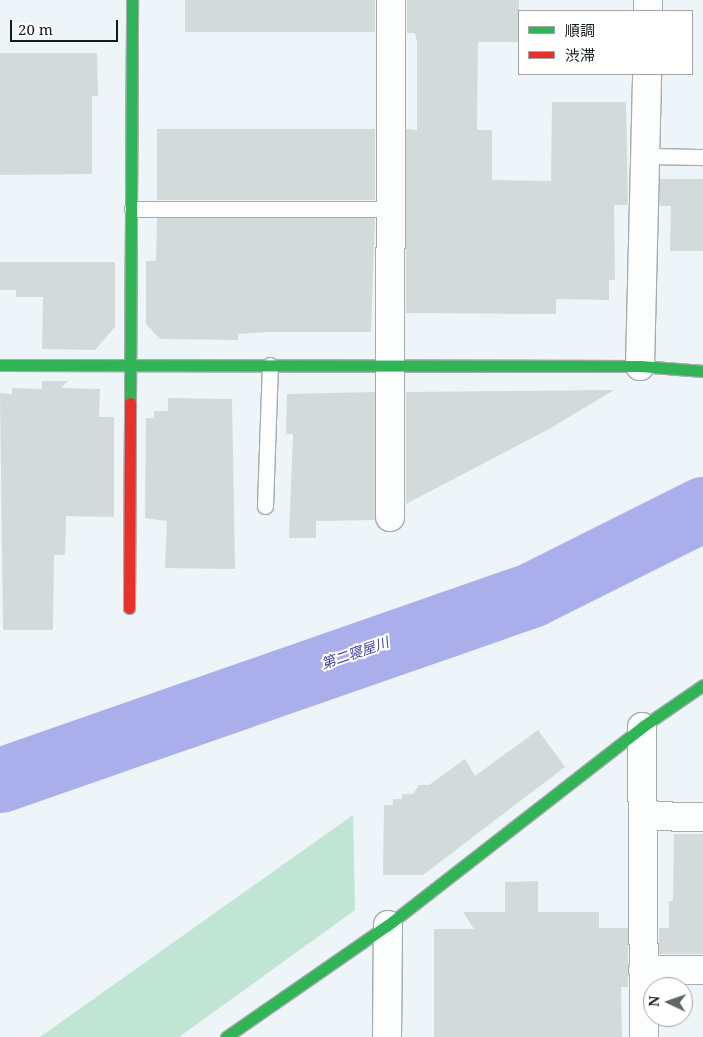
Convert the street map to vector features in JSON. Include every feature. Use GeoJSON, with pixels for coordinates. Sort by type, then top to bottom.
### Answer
{"type":"FeatureCollection","features":[{"type":"Feature","properties":{"kind":"street"},"geometry":{"type":"LineString","coordinates":[[129,608],[132,365],[132,0]]}},
{"type":"Feature","properties":{"kind":"street"},"geometry":{"type":"LineString","coordinates":[[390,517],[391,0]]}},
{"type":"Feature","properties":{"kind":"street"},"geometry":{"type":"LineString","coordinates":[[640,366],[646,75]]}},
{"type":"Feature","properties":{"kind":"street"},"geometry":{"type":"LineString","coordinates":[[0,364],[640,366],[703,371]]}},
{"type":"Feature","properties":{"kind":"street"},"geometry":{"type":"LineString","coordinates":[[226,1037],[388,925],[642,727],[703,685]]}},
{"type":"Feature","properties":{"kind":"street"},"geometry":{"type":"LineString","coordinates":[[642,727],[644,1037]]}},
{"type":"Feature","properties":{"kind":"street"},"geometry":{"type":"LineString","coordinates":[[643,816],[703,818]]}},
{"type":"Feature","properties":{"kind":"street"},"geometry":{"type":"LineString","coordinates":[[387,1037],[388,925]]}},
{"type":"Feature","properties":{"kind":"street"},"geometry":{"type":"LineString","coordinates":[[644,970],[703,970]]}},
{"type":"Feature","properties":{"kind":"lane"},"geometry":{"type":"LineString","coordinates":[[645,156],[703,157]]}},
{"type":"Feature","properties":{"kind":"lane"},"geometry":{"type":"LineString","coordinates":[[132,209],[391,208]]}},
{"type":"Feature","properties":{"kind":"lane"},"geometry":{"type":"LineString","coordinates":[[265,506],[270,366]]}},
{"type":"Feature","properties":{"kind":"green space"},"geometry":{"type":"Polygon","coordinates":[[[353,815],[355,910],[179,1037],[40,1037],[353,815]]]}},
{"type":"Feature","properties":{"kind":"building"},"geometry":{"type":"Polygon","coordinates":[[[185,0],[375,0],[375,32],[185,32],[185,0]]]}},
{"type":"Feature","properties":{"kind":"building"},"geometry":{"type":"Polygon","coordinates":[[[407,0],[519,0],[518,42],[478,42],[477,130],[492,130],[492,180],[551,181],[552,102],[626,102],[628,205],[614,205],[615,280],[609,280],[609,300],[556,299],[556,314],[406,313],[406,129],[417,130],[417,42],[415,33],[407,33],[407,0]]]}},
{"type":"Feature","properties":{"kind":"building"},"geometry":{"type":"Polygon","coordinates":[[[0,53],[97,53],[98,96],[92,96],[92,174],[0,175],[0,53]]]}},
{"type":"Feature","properties":{"kind":"building"},"geometry":{"type":"Polygon","coordinates":[[[157,129],[375,129],[375,200],[157,200],[157,129]]]}},
{"type":"Feature","properties":{"kind":"building"},"geometry":{"type":"Polygon","coordinates":[[[660,179],[703,179],[703,251],[670,251],[671,206],[659,206],[660,179]]]}},
{"type":"Feature","properties":{"kind":"building"},"geometry":{"type":"Polygon","coordinates":[[[157,218],[375,218],[371,332],[268,332],[238,334],[238,340],[160,339],[146,324],[146,261],[156,261],[157,218]]]}},
{"type":"Feature","properties":{"kind":"building"},"geometry":{"type":"Polygon","coordinates":[[[0,262],[115,262],[115,327],[95,350],[42,349],[43,297],[16,297],[16,290],[0,290],[0,262]]]}},
{"type":"Feature","properties":{"kind":"building"},"geometry":{"type":"Polygon","coordinates":[[[42,381],[68,381],[61,388],[100,389],[99,417],[114,417],[114,517],[66,516],[65,555],[54,555],[53,630],[3,630],[0,393],[12,394],[12,388],[42,389],[42,381]]]}},
{"type":"Feature","properties":{"kind":"building"},"geometry":{"type":"Polygon","coordinates":[[[614,390],[549,429],[406,504],[406,392],[614,390]]]}},
{"type":"Feature","properties":{"kind":"building"},"geometry":{"type":"Polygon","coordinates":[[[375,392],[375,520],[316,521],[316,538],[289,538],[293,434],[286,434],[287,394],[375,392]]]}},
{"type":"Feature","properties":{"kind":"building"},"geometry":{"type":"Polygon","coordinates":[[[168,398],[232,399],[235,569],[165,568],[167,521],[145,518],[146,418],[154,418],[154,411],[168,411],[168,398]]]}},
{"type":"Feature","properties":{"kind":"building"},"geometry":{"type":"Polygon","coordinates":[[[538,730],[565,767],[423,875],[383,875],[384,805],[393,805],[393,799],[402,799],[402,794],[413,794],[419,785],[429,785],[465,759],[475,776],[538,730]]]}},
{"type":"Feature","properties":{"kind":"building"},"geometry":{"type":"Polygon","coordinates":[[[674,834],[703,834],[703,954],[659,954],[659,928],[669,928],[669,901],[673,901],[674,834]]]}},
{"type":"Feature","properties":{"kind":"building"},"geometry":{"type":"Polygon","coordinates":[[[538,881],[538,912],[599,912],[599,928],[628,928],[628,987],[621,987],[622,1037],[434,1037],[434,929],[474,929],[463,912],[505,912],[505,882],[538,881]]]}},
{"type":"Feature","properties":{"kind":"waterway","name":"第二寝屋川"},"geometry":{"type":"LineString","coordinates":[[0,780],[531,595],[703,509]]}},
{"type":"Feature","properties":{"kind":"traffic: fast"},"geometry":{"type":"LineString","coordinates":[[130,403],[132,0]]}},
{"type":"Feature","properties":{"kind":"traffic: fast"},"geometry":{"type":"LineString","coordinates":[[0,365],[640,366],[703,371]]}},
{"type":"Feature","properties":{"kind":"traffic: fast"},"geometry":{"type":"LineString","coordinates":[[226,1037],[388,925],[642,727],[703,685]]}},
{"type":"Feature","properties":{"kind":"traffic: jam"},"geometry":{"type":"LineString","coordinates":[[129,608],[130,403]]}}]}
